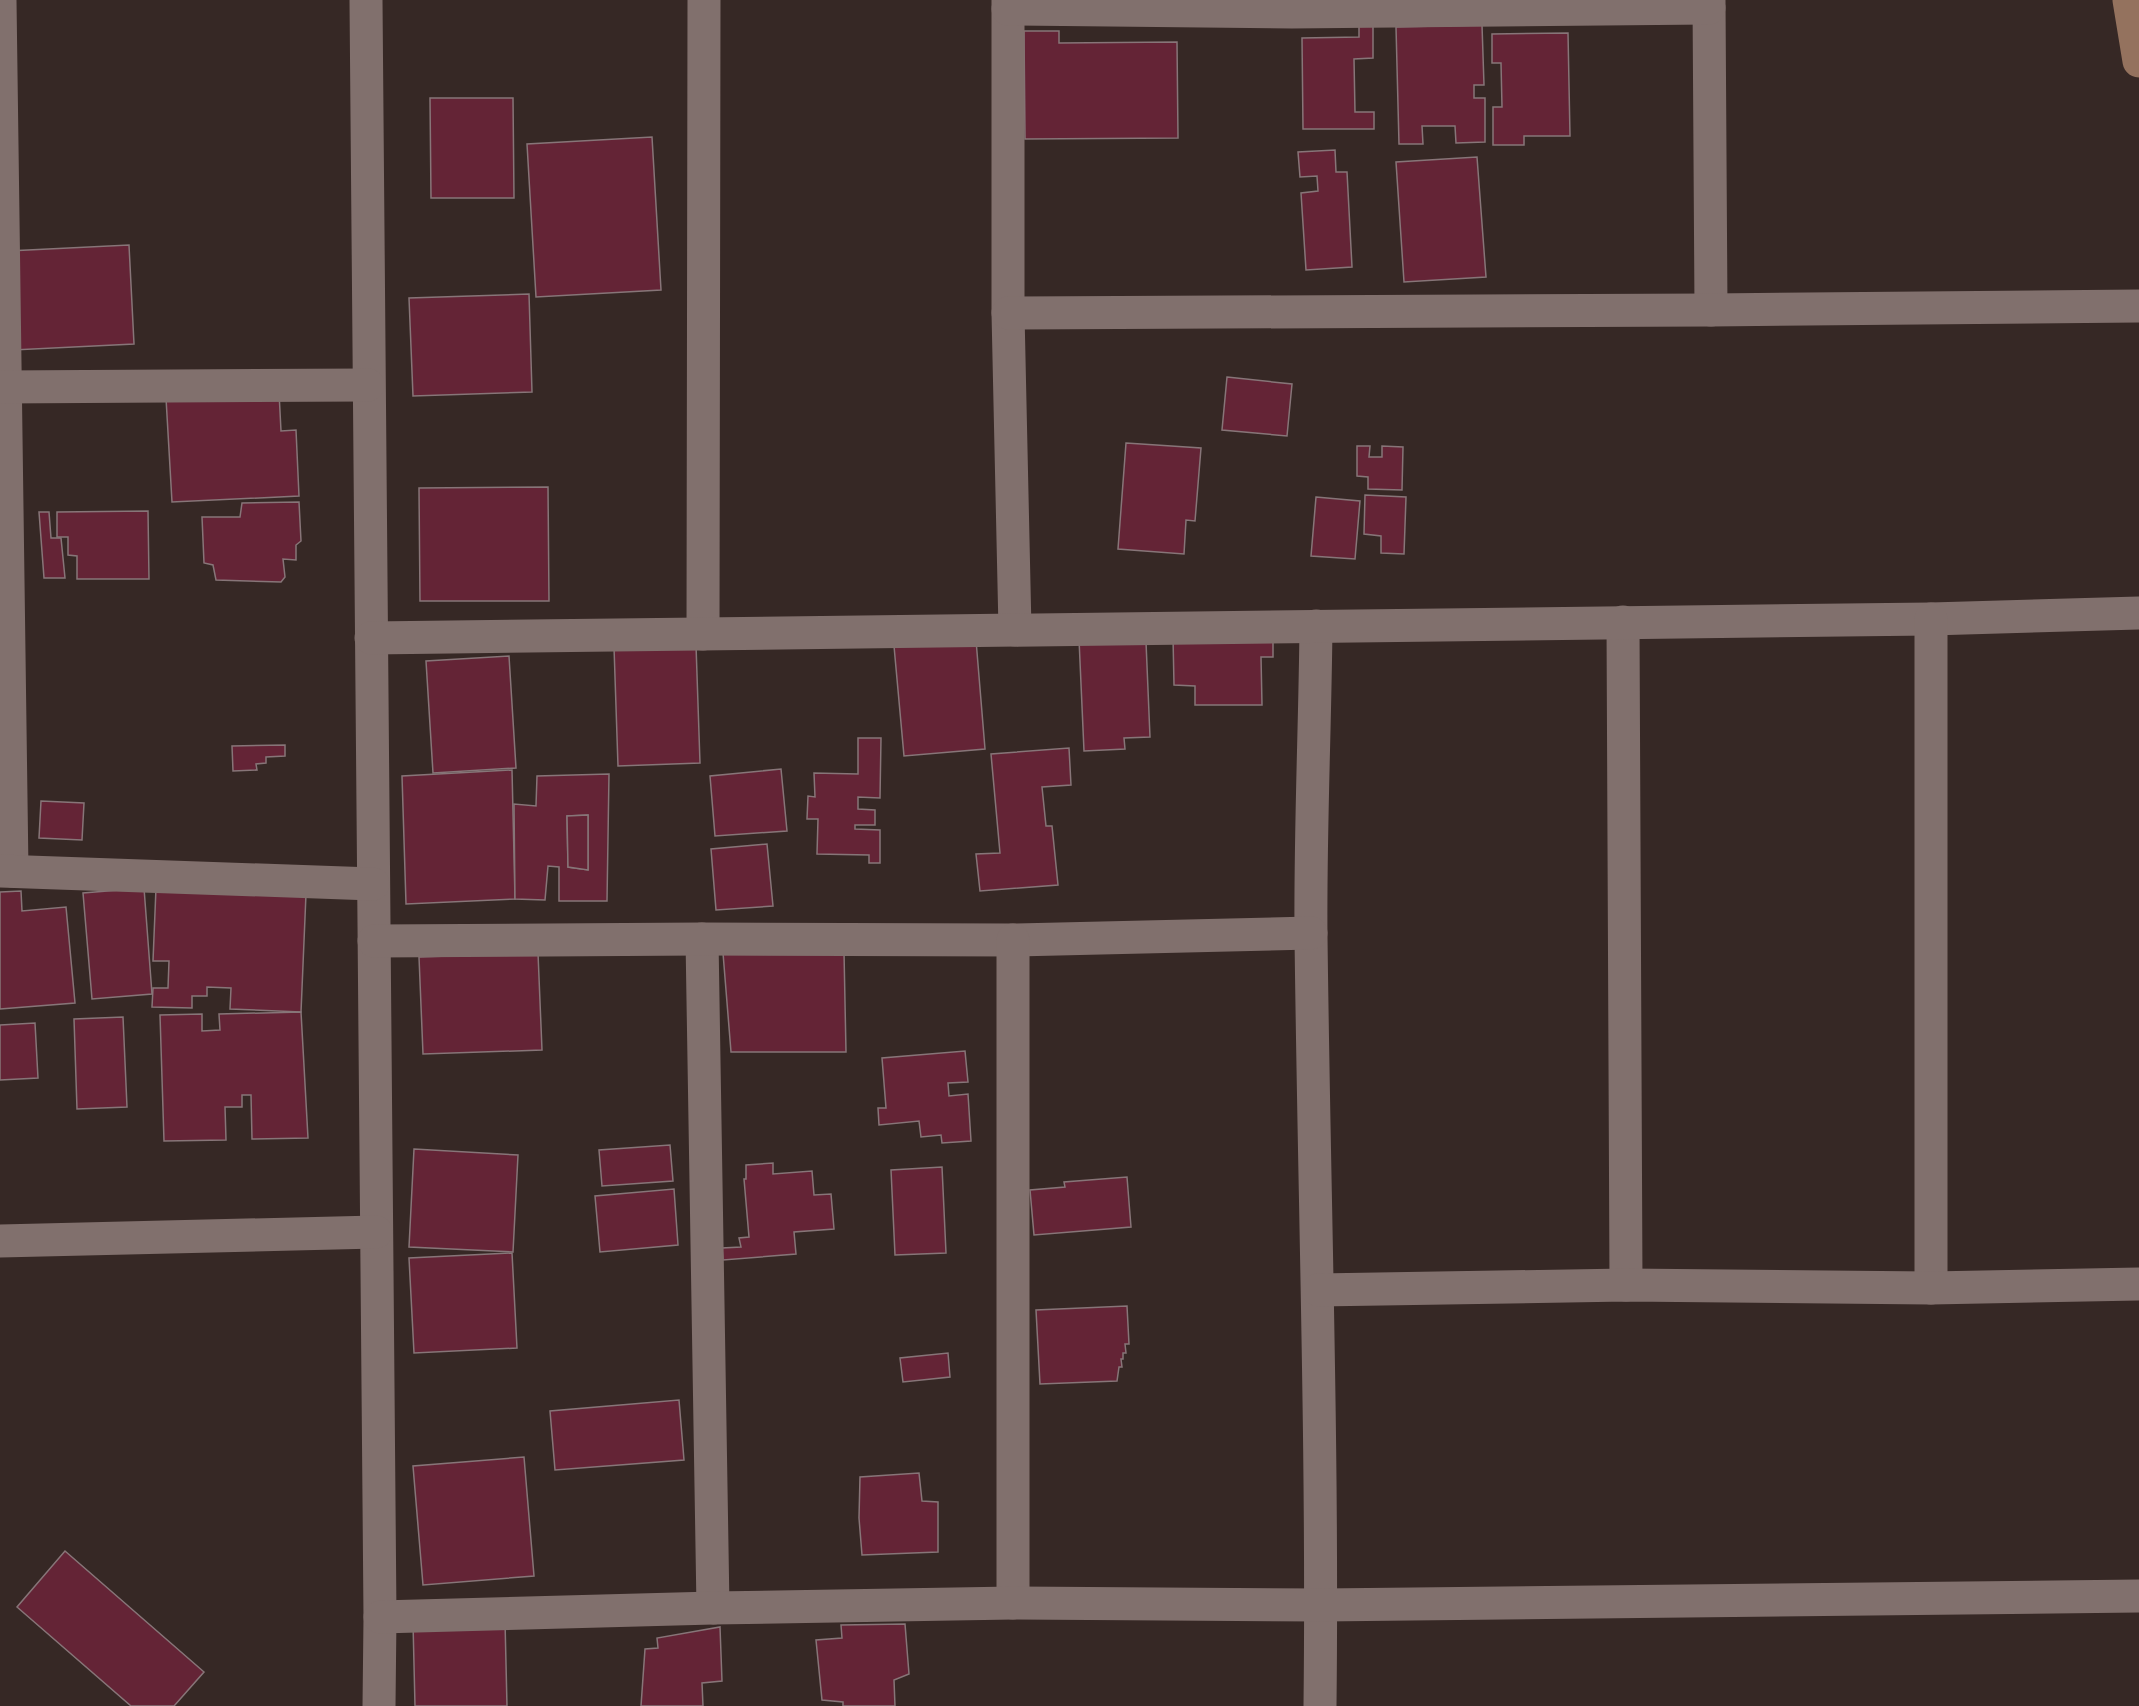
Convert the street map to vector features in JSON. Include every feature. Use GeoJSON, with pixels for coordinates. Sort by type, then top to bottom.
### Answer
{"type":"FeatureCollection","features":[{"type":"Feature","properties":{"kind":"main road"},"geometry":{"type":"LineString","coordinates":[[2129,0],[2139,61]]}},
{"type":"Feature","properties":{"kind":"street"},"geometry":{"type":"LineString","coordinates":[[0,0],[6,871],[373,884]]}},
{"type":"Feature","properties":{"kind":"street"},"geometry":{"type":"LineString","coordinates":[[366,0],[379,1706]]}},
{"type":"Feature","properties":{"kind":"street"},"geometry":{"type":"LineString","coordinates":[[703,634],[704,0]]}},
{"type":"Feature","properties":{"kind":"street"},"geometry":{"type":"LineString","coordinates":[[1015,630],[1008,313],[1008,4],[1292,6],[1709,4],[1712,310]]}},
{"type":"Feature","properties":{"kind":"street"},"geometry":{"type":"LineString","coordinates":[[1008,313],[2139,306]]}},
{"type":"Feature","properties":{"kind":"street"},"geometry":{"type":"LineString","coordinates":[[2,387],[368,385]]}},
{"type":"Feature","properties":{"kind":"street"},"geometry":{"type":"LineString","coordinates":[[371,638],[1931,619],[2139,613]]}},
{"type":"Feature","properties":{"kind":"street"},"geometry":{"type":"LineString","coordinates":[[1931,619],[1931,1288]]}},
{"type":"Feature","properties":{"kind":"street"},"geometry":{"type":"LineString","coordinates":[[1623,622],[1626,1285]]}},
{"type":"Feature","properties":{"kind":"street"},"geometry":{"type":"LineString","coordinates":[[1317,626],[1311,933],[1322,1605],[1320,1706]]}},
{"type":"Feature","properties":{"kind":"street"},"geometry":{"type":"LineString","coordinates":[[374,941],[1013,940],[1311,933]]}},
{"type":"Feature","properties":{"kind":"street"},"geometry":{"type":"LineString","coordinates":[[702,939],[713,1608]]}},
{"type":"Feature","properties":{"kind":"street"},"geometry":{"type":"LineString","coordinates":[[1013,940],[1013,1604]]}},
{"type":"Feature","properties":{"kind":"street"},"geometry":{"type":"LineString","coordinates":[[0,1241],[376,1232]]}},
{"type":"Feature","properties":{"kind":"street"},"geometry":{"type":"LineString","coordinates":[[1318,1290],[1626,1285],[1931,1288],[2139,1284]]}},
{"type":"Feature","properties":{"kind":"street"},"geometry":{"type":"LineString","coordinates":[[380,1617],[713,1608],[1013,1604],[1322,1605],[2139,1596]]}},
{"type":"Feature","properties":{"kind":"building"},"geometry":{"type":"Polygon","coordinates":[[[1359,23],[1373,23],[1373,58],[1354,59],[1355,112],[1374,112],[1374,129],[1303,129],[1302,38],[1359,37],[1359,23]]]}},
{"type":"Feature","properties":{"kind":"building"},"geometry":{"type":"Polygon","coordinates":[[[1482,25],[1484,85],[1474,85],[1474,98],[1485,98],[1485,142],[1456,143],[1455,126],[1422,126],[1423,144],[1399,144],[1396,27],[1482,25]]]}},
{"type":"Feature","properties":{"kind":"building"},"geometry":{"type":"Polygon","coordinates":[[[1024,31],[1059,31],[1059,43],[1177,42],[1178,138],[1025,139],[1024,31]]]}},
{"type":"Feature","properties":{"kind":"building"},"geometry":{"type":"Polygon","coordinates":[[[1568,33],[1570,136],[1524,136],[1524,145],[1493,145],[1493,107],[1502,107],[1501,63],[1492,63],[1492,34],[1568,33]]]}},
{"type":"Feature","properties":{"kind":"building"},"geometry":{"type":"Polygon","coordinates":[[[430,98],[513,98],[514,198],[431,198],[430,98]]]}},
{"type":"Feature","properties":{"kind":"building"},"geometry":{"type":"Polygon","coordinates":[[[652,137],[661,290],[536,297],[527,144],[652,137]]]}},
{"type":"Feature","properties":{"kind":"building"},"geometry":{"type":"Polygon","coordinates":[[[1335,150],[1336,172],[1347,172],[1352,267],[1306,270],[1301,193],[1318,191],[1317,176],[1300,177],[1298,152],[1335,150]]]}},
{"type":"Feature","properties":{"kind":"building"},"geometry":{"type":"Polygon","coordinates":[[[1477,157],[1486,277],[1404,282],[1396,162],[1477,157]]]}},
{"type":"Feature","properties":{"kind":"building"},"geometry":{"type":"Polygon","coordinates":[[[129,245],[134,344],[13,350],[8,251],[129,245]]]}},
{"type":"Feature","properties":{"kind":"building"},"geometry":{"type":"Polygon","coordinates":[[[529,294],[532,392],[413,396],[409,298],[529,294]]]}},
{"type":"Feature","properties":{"kind":"building"},"geometry":{"type":"Polygon","coordinates":[[[1227,377],[1292,384],[1287,436],[1222,430],[1227,377]]]}},
{"type":"Feature","properties":{"kind":"building"},"geometry":{"type":"Polygon","coordinates":[[[279,392],[281,431],[296,430],[299,496],[172,502],[166,398],[279,392]]]}},
{"type":"Feature","properties":{"kind":"building"},"geometry":{"type":"Polygon","coordinates":[[[1126,443],[1201,448],[1195,521],[1186,520],[1184,554],[1118,549],[1126,443]]]}},
{"type":"Feature","properties":{"kind":"building"},"geometry":{"type":"Polygon","coordinates":[[[1357,446],[1370,446],[1369,457],[1382,457],[1382,446],[1403,447],[1402,490],[1368,489],[1368,477],[1357,476],[1357,446]]]}},
{"type":"Feature","properties":{"kind":"building"},"geometry":{"type":"Polygon","coordinates":[[[548,487],[549,601],[420,601],[419,488],[548,487]]]}},
{"type":"Feature","properties":{"kind":"building"},"geometry":{"type":"Polygon","coordinates":[[[1365,495],[1406,497],[1404,554],[1381,553],[1381,536],[1364,534],[1365,495]]]}},
{"type":"Feature","properties":{"kind":"building"},"geometry":{"type":"Polygon","coordinates":[[[1316,497],[1360,501],[1355,559],[1311,556],[1316,497]]]}},
{"type":"Feature","properties":{"kind":"building"},"geometry":{"type":"Polygon","coordinates":[[[299,502],[301,541],[296,545],[296,560],[283,559],[285,577],[281,582],[216,580],[213,565],[204,563],[202,517],[240,517],[242,503],[299,502]]]}},
{"type":"Feature","properties":{"kind":"building"},"geometry":{"type":"Polygon","coordinates":[[[148,511],[149,579],[77,579],[77,556],[68,555],[68,537],[57,537],[57,512],[148,511]]]}},
{"type":"Feature","properties":{"kind":"building"},"geometry":{"type":"Polygon","coordinates":[[[39,512],[49,512],[51,538],[61,538],[65,578],[44,578],[39,512]]]}},
{"type":"Feature","properties":{"kind":"building"},"geometry":{"type":"Polygon","coordinates":[[[1173,637],[1273,637],[1273,657],[1261,657],[1262,705],[1195,705],[1195,686],[1174,685],[1173,637]]]}},
{"type":"Feature","properties":{"kind":"building"},"geometry":{"type":"Polygon","coordinates":[[[1079,639],[1146,642],[1150,737],[1124,738],[1125,749],[1084,751],[1079,639]]]}},
{"type":"Feature","properties":{"kind":"building"},"geometry":{"type":"Polygon","coordinates":[[[976,640],[985,749],[904,756],[894,646],[976,640]]]}},
{"type":"Feature","properties":{"kind":"building"},"geometry":{"type":"Polygon","coordinates":[[[696,645],[700,763],[618,766],[614,647],[696,645]]]}},
{"type":"Feature","properties":{"kind":"building"},"geometry":{"type":"Polygon","coordinates":[[[509,656],[516,768],[433,773],[426,661],[509,656]]]}},
{"type":"Feature","properties":{"kind":"building"},"geometry":{"type":"Polygon","coordinates":[[[858,738],[881,738],[880,798],[858,797],[858,809],[875,810],[875,825],[855,825],[855,829],[880,830],[880,863],[869,863],[869,855],[817,854],[818,819],[807,819],[808,796],[815,797],[814,773],[858,774],[858,738]]]}},
{"type":"Feature","properties":{"kind":"building"},"geometry":{"type":"Polygon","coordinates":[[[285,745],[285,756],[266,757],[266,763],[256,764],[257,770],[233,771],[232,746],[285,745]]]}},
{"type":"Feature","properties":{"kind":"building"},"geometry":{"type":"Polygon","coordinates":[[[1069,748],[1071,785],[1042,787],[1046,826],[1052,826],[1058,885],[980,891],[976,854],[1000,853],[991,754],[1069,748]]]}},
{"type":"Feature","properties":{"kind":"building"},"geometry":{"type":"Polygon","coordinates":[[[781,769],[787,831],[715,836],[710,776],[781,769]]]}},
{"type":"Feature","properties":{"kind":"building"},"geometry":{"type":"Polygon","coordinates":[[[512,770],[515,899],[406,904],[402,776],[512,770]]]}},
{"type":"Feature","properties":{"kind":"building"},"geometry":{"type":"Polygon","coordinates":[[[609,774],[607,901],[559,901],[559,867],[548,866],[545,900],[515,899],[514,804],[536,806],[537,776],[609,774]],[[588,815],[567,816],[568,867],[588,870],[588,815]]]}},
{"type":"Feature","properties":{"kind":"building"},"geometry":{"type":"Polygon","coordinates":[[[41,801],[84,803],[82,840],[39,838],[41,801]]]}},
{"type":"Feature","properties":{"kind":"building"},"geometry":{"type":"Polygon","coordinates":[[[588,815],[588,870],[568,867],[567,816],[588,815]]]}},
{"type":"Feature","properties":{"kind":"building"},"geometry":{"type":"Polygon","coordinates":[[[767,844],[773,906],[716,910],[711,849],[767,844]]]}},
{"type":"Feature","properties":{"kind":"building"},"geometry":{"type":"Polygon","coordinates":[[[144,888],[152,994],[92,999],[83,893],[144,888]]]}},
{"type":"Feature","properties":{"kind":"building"},"geometry":{"type":"Polygon","coordinates":[[[156,888],[306,894],[301,1012],[230,1009],[231,988],[207,987],[207,996],[192,996],[192,1008],[152,1007],[153,988],[168,988],[169,961],[153,961],[156,888]]]}},
{"type":"Feature","properties":{"kind":"building"},"geometry":{"type":"Polygon","coordinates":[[[21,891],[22,911],[66,907],[75,1003],[0,1009],[0,892],[21,891]]]}},
{"type":"Feature","properties":{"kind":"building"},"geometry":{"type":"Polygon","coordinates":[[[844,952],[846,1052],[731,1052],[723,953],[844,952]]]}},
{"type":"Feature","properties":{"kind":"building"},"geometry":{"type":"Polygon","coordinates":[[[538,953],[542,1050],[423,1054],[419,957],[538,953]]]}},
{"type":"Feature","properties":{"kind":"building"},"geometry":{"type":"Polygon","coordinates":[[[301,1012],[308,1138],[252,1139],[251,1095],[242,1095],[242,1107],[225,1107],[226,1140],[164,1141],[160,1015],[202,1014],[202,1031],[220,1030],[219,1014],[301,1012]]]}},
{"type":"Feature","properties":{"kind":"building"},"geometry":{"type":"Polygon","coordinates":[[[123,1017],[127,1107],[77,1109],[74,1019],[123,1017]]]}},
{"type":"Feature","properties":{"kind":"building"},"geometry":{"type":"Polygon","coordinates":[[[35,1023],[38,1078],[0,1080],[0,1025],[35,1023]]]}},
{"type":"Feature","properties":{"kind":"building"},"geometry":{"type":"Polygon","coordinates":[[[965,1051],[968,1082],[948,1083],[949,1096],[968,1094],[971,1141],[942,1143],[941,1135],[921,1137],[919,1121],[879,1125],[878,1108],[886,1108],[882,1058],[965,1051]]]}},
{"type":"Feature","properties":{"kind":"building"},"geometry":{"type":"Polygon","coordinates":[[[670,1145],[673,1181],[602,1186],[599,1150],[670,1145]]]}},
{"type":"Feature","properties":{"kind":"building"},"geometry":{"type":"Polygon","coordinates":[[[414,1149],[518,1155],[513,1252],[409,1247],[414,1149]]]}},
{"type":"Feature","properties":{"kind":"building"},"geometry":{"type":"Polygon","coordinates":[[[773,1163],[773,1174],[812,1171],[814,1195],[831,1194],[834,1229],[794,1232],[796,1254],[723,1260],[722,1248],[741,1247],[739,1238],[749,1237],[744,1179],[746,1179],[746,1165],[773,1163]]]}},
{"type":"Feature","properties":{"kind":"building"},"geometry":{"type":"Polygon","coordinates":[[[942,1167],[946,1253],[895,1255],[891,1170],[942,1167]]]}},
{"type":"Feature","properties":{"kind":"building"},"geometry":{"type":"Polygon","coordinates":[[[1127,1177],[1131,1227],[1034,1235],[1030,1190],[1065,1187],[1064,1182],[1127,1177]]]}},
{"type":"Feature","properties":{"kind":"building"},"geometry":{"type":"Polygon","coordinates":[[[674,1189],[678,1245],[600,1252],[595,1196],[674,1189]]]}},
{"type":"Feature","properties":{"kind":"building"},"geometry":{"type":"Polygon","coordinates":[[[512,1253],[517,1348],[414,1353],[409,1258],[512,1253]]]}},
{"type":"Feature","properties":{"kind":"building"},"geometry":{"type":"Polygon","coordinates":[[[1127,1306],[1129,1344],[1125,1344],[1126,1353],[1123,1353],[1123,1359],[1121,1359],[1122,1367],[1119,1367],[1117,1381],[1040,1384],[1036,1310],[1127,1306]]]}},
{"type":"Feature","properties":{"kind":"building"},"geometry":{"type":"Polygon","coordinates":[[[948,1353],[950,1377],[903,1382],[900,1358],[948,1353]]]}},
{"type":"Feature","properties":{"kind":"building"},"geometry":{"type":"Polygon","coordinates":[[[679,1400],[684,1460],[555,1470],[550,1411],[679,1400]]]}},
{"type":"Feature","properties":{"kind":"building"},"geometry":{"type":"Polygon","coordinates":[[[524,1457],[534,1576],[423,1585],[413,1466],[524,1457]]]}},
{"type":"Feature","properties":{"kind":"building"},"geometry":{"type":"Polygon","coordinates":[[[919,1473],[922,1501],[938,1502],[938,1552],[862,1555],[859,1518],[860,1477],[919,1473]]]}},
{"type":"Feature","properties":{"kind":"building"},"geometry":{"type":"Polygon","coordinates":[[[65,1551],[204,1672],[174,1706],[131,1706],[17,1607],[65,1551]]]}},
{"type":"Feature","properties":{"kind":"building"},"geometry":{"type":"Polygon","coordinates":[[[505,1621],[507,1706],[415,1706],[413,1623],[505,1621]]]}},
{"type":"Feature","properties":{"kind":"building"},"geometry":{"type":"Polygon","coordinates":[[[905,1624],[909,1674],[894,1680],[895,1706],[843,1706],[843,1702],[822,1700],[816,1640],[842,1638],[841,1625],[905,1624]]]}},
{"type":"Feature","properties":{"kind":"building"},"geometry":{"type":"Polygon","coordinates":[[[720,1627],[722,1681],[702,1683],[703,1706],[641,1706],[645,1649],[658,1648],[657,1638],[720,1627]]]}}]}
